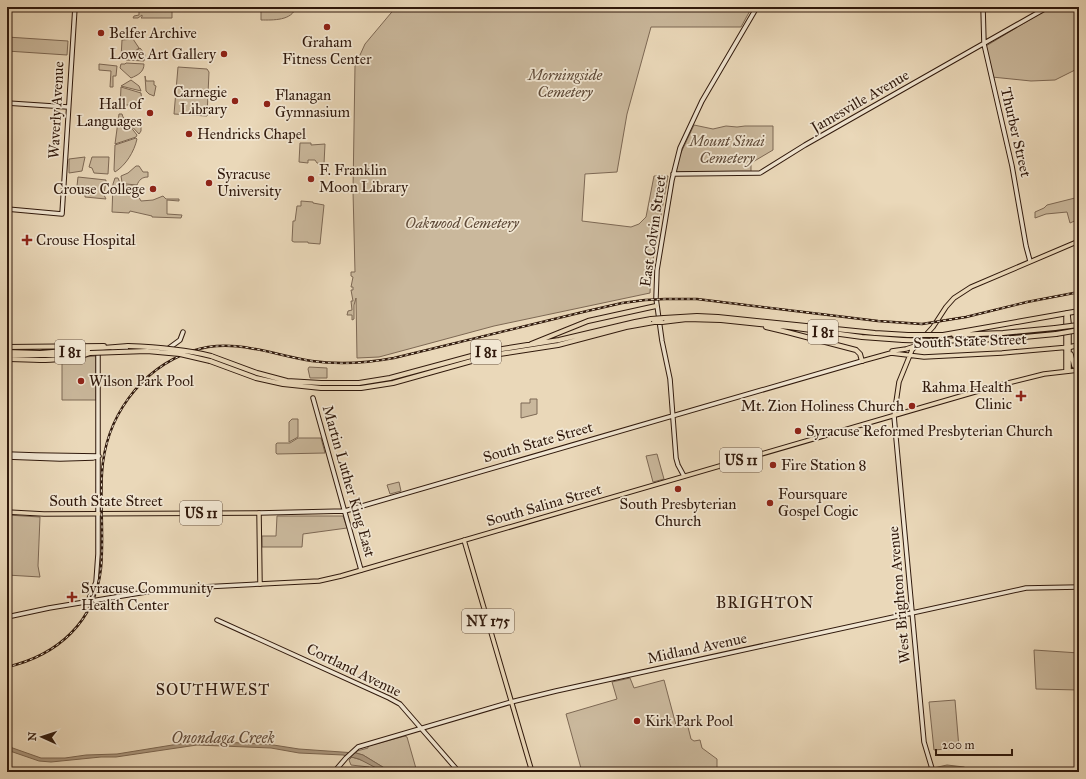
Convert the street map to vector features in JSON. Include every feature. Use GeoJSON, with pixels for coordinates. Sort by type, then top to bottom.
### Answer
{"type":"FeatureCollection","features":[{"type":"Feature","properties":{"kind":"highway"},"geometry":{"type":"LineString","coordinates":[[526,346],[588,321],[656,306]]}},
{"type":"Feature","properties":{"kind":"highway"},"geometry":{"type":"LineString","coordinates":[[943,335],[1079,310]]}},
{"type":"Feature","properties":{"kind":"highway","name":"I 81"},"geometry":{"type":"LineString","coordinates":[[321,386],[354,384],[390,378],[490,351],[559,340],[635,322],[697,316],[718,316],[875,333],[908,335],[1003,333],[1056,328],[1079,324]]}},
{"type":"Feature","properties":{"kind":"highway","name":"I 81"},"geometry":{"type":"LineString","coordinates":[[663,320],[708,319],[789,327],[862,337],[935,341],[1003,339],[1056,334],[1079,330]]}},
{"type":"Feature","properties":{"kind":"highway","name":"I 81"},"geometry":{"type":"LineString","coordinates":[[8,353],[128,346],[164,348],[188,351],[257,373],[299,384],[361,388],[393,383],[470,361],[506,353],[558,345],[653,321]]}},
{"type":"Feature","properties":{"kind":"highway"},"geometry":{"type":"LineString","coordinates":[[744,323],[852,348],[858,352],[862,361]]}},
{"type":"Feature","properties":{"kind":"highway"},"geometry":{"type":"LineString","coordinates":[[1068,348],[1079,345]]}},
{"type":"Feature","properties":{"kind":"highway","name":"I 81"},"geometry":{"type":"LineString","coordinates":[[8,353],[61,358],[82,356],[90,353],[147,351],[210,359]]}},
{"type":"Feature","properties":{"kind":"main road"},"geometry":{"type":"LineString","coordinates":[[894,416],[899,382],[909,356],[916,345],[933,327],[949,302],[970,286],[1079,241]]}},
{"type":"Feature","properties":{"kind":"main road"},"geometry":{"type":"LineString","coordinates":[[1067,313],[1069,323],[1068,371]]}},
{"type":"Feature","properties":{"kind":"main road"},"geometry":{"type":"LineString","coordinates":[[887,353],[916,345]]}},
{"type":"Feature","properties":{"kind":"main road"},"geometry":{"type":"LineString","coordinates":[[1068,348],[1075,368],[1079,369]]}},
{"type":"Feature","properties":{"kind":"main road","name":"South State Street"},"geometry":{"type":"LineString","coordinates":[[862,361],[887,353],[896,352],[919,357],[994,354],[1068,348]]}},
{"type":"Feature","properties":{"kind":"main road"},"geometry":{"type":"LineString","coordinates":[[912,350],[919,357]]}},
{"type":"Feature","properties":{"kind":"main road","name":"South Salina Street"},"geometry":{"type":"LineString","coordinates":[[260,584],[319,581],[361,570],[1010,382],[1044,374],[1079,369]]}},
{"type":"Feature","properties":{"kind":"main road","name":"South State Street"},"geometry":{"type":"LineString","coordinates":[[7,512],[44,514],[259,513]]}},
{"type":"Feature","properties":{"kind":"main road"},"geometry":{"type":"LineString","coordinates":[[259,513],[260,584]]}},
{"type":"Feature","properties":{"kind":"main road","name":"NY 175"},"geometry":{"type":"LineString","coordinates":[[464,540],[532,772]]}},
{"type":"Feature","properties":{"kind":"street","name":"Waverly Avenue"},"geometry":{"type":"LineString","coordinates":[[7,209],[62,214],[75,7]]}},
{"type":"Feature","properties":{"kind":"street","name":"East Colvin Street"},"geometry":{"type":"LineString","coordinates":[[684,476],[676,459],[670,379],[662,345],[656,306],[657,270],[673,174],[680,148],[702,101],[757,7]]}},
{"type":"Feature","properties":{"kind":"street","name":"Thurber Street"},"geometry":{"type":"LineString","coordinates":[[983,7],[984,44],[1012,166],[1030,261]]}},
{"type":"Feature","properties":{"kind":"street","name":"Jamesville Avenue"},"geometry":{"type":"LineString","coordinates":[[673,174],[760,173],[805,145],[1048,7]]}},
{"type":"Feature","properties":{"kind":"street"},"geometry":{"type":"LineString","coordinates":[[7,103],[68,107]]}},
{"type":"Feature","properties":{"kind":"street"},"geometry":{"type":"LineString","coordinates":[[8,353],[60,354],[130,348],[167,349],[179,341],[183,332]]}},
{"type":"Feature","properties":{"kind":"street"},"geometry":{"type":"LineString","coordinates":[[88,602],[96,582],[97,572],[99,513],[98,350]]}},
{"type":"Feature","properties":{"kind":"street","name":"South State Street"},"geometry":{"type":"LineString","coordinates":[[259,513],[345,511],[862,361]]}},
{"type":"Feature","properties":{"kind":"street","name":"Martin Luther King East"},"geometry":{"type":"LineString","coordinates":[[313,398],[361,570]]}},
{"type":"Feature","properties":{"kind":"street","name":"West Brighton Avenue"},"geometry":{"type":"LineString","coordinates":[[894,416],[924,742],[933,772]]}},
{"type":"Feature","properties":{"kind":"street"},"geometry":{"type":"LineString","coordinates":[[7,454],[99,456]]}},
{"type":"Feature","properties":{"kind":"street"},"geometry":{"type":"LineString","coordinates":[[7,457],[60,459],[93,458],[99,456]]}},
{"type":"Feature","properties":{"kind":"street","name":"South Salina Street"},"geometry":{"type":"LineString","coordinates":[[7,617],[177,587],[260,584]]}},
{"type":"Feature","properties":{"kind":"street","name":"Midland Avenue"},"geometry":{"type":"LineString","coordinates":[[334,772],[358,747],[511,702],[1026,588],[1079,587]]}},
{"type":"Feature","properties":{"kind":"street","name":"Cortland Avenue"},"geometry":{"type":"LineString","coordinates":[[217,620],[400,704],[459,772]]}},
{"type":"Feature","properties":{"kind":"green space"},"geometry":{"type":"Polygon","coordinates":[[[139,7],[172,7],[172,18],[141,18],[142,15],[138,18],[133,18],[134,16],[139,15],[139,7]]]}},
{"type":"Feature","properties":{"kind":"green space"},"geometry":{"type":"Polygon","coordinates":[[[261,7],[296,7],[291,15],[282,19],[261,20],[261,7]]]}},
{"type":"Feature","properties":{"kind":"green space","name":"Oakwood Cemetery"},"geometry":{"type":"Polygon","coordinates":[[[396,7],[752,7],[741,27],[651,27],[627,114],[617,172],[585,174],[582,221],[631,227],[639,224],[646,217],[654,176],[668,176],[651,271],[650,293],[494,326],[379,357],[357,358],[356,298],[354,305],[354,319],[352,320],[352,315],[347,315],[348,311],[352,310],[351,301],[353,301],[351,290],[353,290],[353,287],[351,287],[353,277],[351,276],[351,272],[355,272],[353,191],[355,66],[365,44],[396,7]]]}},
{"type":"Feature","properties":{"kind":"green space"},"geometry":{"type":"Polygon","coordinates":[[[1051,7],[1079,7],[1079,68],[1055,80],[1031,81],[992,77],[986,46],[1051,7]]]}},
{"type":"Feature","properties":{"kind":"green space"},"geometry":{"type":"Polygon","coordinates":[[[7,37],[68,41],[67,55],[7,51],[7,37]]]}},
{"type":"Feature","properties":{"kind":"green space"},"geometry":{"type":"Polygon","coordinates":[[[133,39],[139,48],[128,56],[121,58],[122,40],[133,39]]]}},
{"type":"Feature","properties":{"kind":"green space"},"geometry":{"type":"Polygon","coordinates":[[[140,48],[145,54],[144,61],[126,60],[126,59],[140,48]]]}},
{"type":"Feature","properties":{"kind":"green space"},"geometry":{"type":"Polygon","coordinates":[[[99,64],[117,66],[116,76],[113,76],[113,87],[110,87],[111,71],[99,70],[99,64]]]}},
{"type":"Feature","properties":{"kind":"green space"},"geometry":{"type":"Polygon","coordinates":[[[121,64],[144,64],[144,67],[140,73],[131,78],[120,68],[121,64]]]}},
{"type":"Feature","properties":{"kind":"green space"},"geometry":{"type":"Polygon","coordinates":[[[178,67],[207,69],[209,72],[207,116],[174,114],[178,67]]]}},
{"type":"Feature","properties":{"kind":"green space"},"geometry":{"type":"Polygon","coordinates":[[[145,76],[146,81],[154,81],[154,85],[156,86],[154,96],[146,91],[145,76]]]}},
{"type":"Feature","properties":{"kind":"green space"},"geometry":{"type":"Polygon","coordinates":[[[131,80],[139,86],[141,91],[121,86],[131,80]]]}},
{"type":"Feature","properties":{"kind":"green space"},"geometry":{"type":"Polygon","coordinates":[[[121,87],[141,93],[142,102],[134,105],[125,105],[123,108],[120,108],[121,87]]]}},
{"type":"Feature","properties":{"kind":"green space"},"geometry":{"type":"Polygon","coordinates":[[[119,114],[122,114],[137,135],[136,137],[115,144],[119,114]]]}},
{"type":"Feature","properties":{"kind":"green space"},"geometry":{"type":"Polygon","coordinates":[[[125,119],[132,120],[141,125],[141,131],[139,134],[125,119]]]}},
{"type":"Feature","properties":{"kind":"green space","name":"Mount Sinai Cemetery"},"geometry":{"type":"Polygon","coordinates":[[[694,125],[713,129],[726,126],[773,126],[773,150],[751,163],[751,172],[676,172],[679,157],[694,125]]]}},
{"type":"Feature","properties":{"kind":"green space"},"geometry":{"type":"Polygon","coordinates":[[[136,138],[136,144],[129,158],[123,166],[115,172],[115,145],[136,138]]]}},
{"type":"Feature","properties":{"kind":"green space"},"geometry":{"type":"Polygon","coordinates":[[[300,143],[311,143],[311,145],[325,144],[324,164],[317,163],[315,160],[308,160],[308,163],[299,162],[300,143]]]}},
{"type":"Feature","properties":{"kind":"green space"},"geometry":{"type":"Polygon","coordinates":[[[85,157],[82,171],[69,173],[69,159],[85,157]]]}},
{"type":"Feature","properties":{"kind":"green space"},"geometry":{"type":"Polygon","coordinates":[[[92,157],[109,157],[108,174],[94,173],[92,168],[89,167],[92,157]]]}},
{"type":"Feature","properties":{"kind":"green space"},"geometry":{"type":"Polygon","coordinates":[[[136,166],[139,166],[143,172],[148,172],[148,177],[141,179],[137,185],[122,182],[121,176],[128,173],[136,166]]]}},
{"type":"Feature","properties":{"kind":"green space"},"geometry":{"type":"Polygon","coordinates":[[[78,177],[106,180],[104,195],[106,199],[85,197],[85,191],[81,191],[80,186],[77,186],[78,177]]]}},
{"type":"Feature","properties":{"kind":"green space"},"geometry":{"type":"Polygon","coordinates":[[[115,178],[118,178],[120,183],[125,186],[137,186],[137,194],[141,201],[153,200],[163,196],[166,199],[179,199],[179,201],[167,200],[167,214],[182,215],[181,218],[152,217],[130,211],[129,213],[112,212],[113,184],[115,178]]]}},
{"type":"Feature","properties":{"kind":"green space"},"geometry":{"type":"Polygon","coordinates":[[[1079,197],[1079,219],[1070,223],[1067,212],[1046,214],[1035,218],[1035,212],[1047,205],[1079,197]]]}},
{"type":"Feature","properties":{"kind":"green space"},"geometry":{"type":"Polygon","coordinates":[[[301,201],[324,205],[320,244],[292,241],[293,221],[295,221],[297,206],[301,206],[301,201]]]}},
{"type":"Feature","properties":{"kind":"green space"},"geometry":{"type":"Polygon","coordinates":[[[96,356],[96,400],[62,400],[62,359],[96,356]]]}},
{"type":"Feature","properties":{"kind":"green space"},"geometry":{"type":"Polygon","coordinates":[[[309,367],[327,368],[327,378],[310,378],[309,367]]]}},
{"type":"Feature","properties":{"kind":"green space"},"geometry":{"type":"Polygon","coordinates":[[[530,399],[537,399],[537,414],[521,418],[521,403],[530,403],[530,399]]]}},
{"type":"Feature","properties":{"kind":"green space"},"geometry":{"type":"Polygon","coordinates":[[[292,419],[298,419],[298,437],[289,442],[289,422],[292,419]]]}},
{"type":"Feature","properties":{"kind":"green space"},"geometry":{"type":"Polygon","coordinates":[[[298,438],[321,438],[325,453],[276,453],[277,443],[290,443],[298,438]]]}},
{"type":"Feature","properties":{"kind":"green space"},"geometry":{"type":"Polygon","coordinates":[[[657,454],[664,479],[653,482],[646,456],[657,454]]]}},
{"type":"Feature","properties":{"kind":"green space"},"geometry":{"type":"Polygon","coordinates":[[[399,482],[401,491],[390,494],[387,485],[399,482]]]}},
{"type":"Feature","properties":{"kind":"green space"},"geometry":{"type":"Polygon","coordinates":[[[7,515],[40,517],[38,566],[40,577],[7,575],[7,515]]]}},
{"type":"Feature","properties":{"kind":"green space"},"geometry":{"type":"Polygon","coordinates":[[[277,516],[343,516],[347,528],[303,534],[302,547],[262,547],[262,536],[276,536],[277,516]]]}},
{"type":"Feature","properties":{"kind":"green space"},"geometry":{"type":"Polygon","coordinates":[[[1034,650],[1079,653],[1079,690],[1036,689],[1034,650]]]}},
{"type":"Feature","properties":{"kind":"green space"},"geometry":{"type":"Polygon","coordinates":[[[630,678],[634,688],[664,680],[676,725],[687,723],[691,739],[694,741],[700,740],[702,748],[717,759],[717,772],[582,772],[566,714],[617,699],[612,682],[630,678]]]}},
{"type":"Feature","properties":{"kind":"green space"},"geometry":{"type":"Polygon","coordinates":[[[955,700],[959,748],[934,750],[929,702],[955,700]]]}},
{"type":"Feature","properties":{"kind":"green space"},"geometry":{"type":"Polygon","coordinates":[[[405,736],[407,737],[417,772],[391,772],[363,755],[356,753],[357,751],[368,748],[368,746],[405,736]]]}},
{"type":"Feature","properties":{"kind":"green space"},"geometry":{"type":"Polygon","coordinates":[[[352,757],[364,761],[384,772],[380,772],[369,767],[351,765],[349,760],[352,757]]]}},
{"type":"Feature","properties":{"kind":"shaded area"},"geometry":{"type":"Polygon","coordinates":[[[197,741],[267,744],[299,749],[356,753],[363,755],[391,772],[384,772],[359,759],[343,755],[299,753],[271,748],[197,745],[116,757],[51,762],[39,761],[7,750],[7,746],[41,758],[65,758],[86,755],[117,754],[197,741]]]}},
{"type":"Feature","properties":{"kind":"shaded area"},"geometry":{"type":"Polygon","coordinates":[[[947,765],[964,767],[974,772],[967,772],[953,768],[931,772],[915,772],[947,765]]]}},
{"type":"Feature","properties":{"kind":"railway"},"geometry":{"type":"LineString","coordinates":[[7,667],[25,662],[58,645],[82,620],[91,605],[101,568],[102,473],[110,433],[118,415],[141,383],[156,370],[173,359],[192,351],[208,347],[238,346],[312,361],[333,363],[364,362],[394,358],[583,312],[622,303],[645,300],[697,299],[878,321],[922,324],[966,317],[1027,302],[1079,292]]}},
{"type":"Feature","properties":{"kind":"place","name":"Graham Fitness Center"},"geometry":{"type":"Point","coordinates":[327,27]}},
{"type":"Feature","properties":{"kind":"place","name":"Belfer Archive"},"geometry":{"type":"Point","coordinates":[101,33]}},
{"type":"Feature","properties":{"kind":"place","name":"Lowe Art Gallery"},"geometry":{"type":"Point","coordinates":[224,54]}},
{"type":"Feature","properties":{"kind":"place","name":"Carnegie Library"},"geometry":{"type":"Point","coordinates":[235,101]}},
{"type":"Feature","properties":{"kind":"place","name":"Flanagan Gymnasium"},"geometry":{"type":"Point","coordinates":[267,104]}},
{"type":"Feature","properties":{"kind":"place","name":"Hall of Languages"},"geometry":{"type":"Point","coordinates":[150,113]}},
{"type":"Feature","properties":{"kind":"place","name":"Hendricks Chapel"},"geometry":{"type":"Point","coordinates":[189,134]}},
{"type":"Feature","properties":{"kind":"place","name":"F. Franklin Moon Library"},"geometry":{"type":"Point","coordinates":[311,179]}},
{"type":"Feature","properties":{"kind":"place","name":"Syracuse University"},"geometry":{"type":"Point","coordinates":[209,183]}},
{"type":"Feature","properties":{"kind":"place","name":"Crouse College"},"geometry":{"type":"Point","coordinates":[153,189]}},
{"type":"Feature","properties":{"kind":"place","name":"Crouse Hospital"},"geometry":{"type":"Point","coordinates":[27,240]}},
{"type":"Feature","properties":{"kind":"place","name":"Wilson Park Pool"},"geometry":{"type":"Point","coordinates":[81,381]}},
{"type":"Feature","properties":{"kind":"place","name":"Rahma Health Clinic"},"geometry":{"type":"Point","coordinates":[1021,396]}},
{"type":"Feature","properties":{"kind":"place","name":"Mt. Zion Holiness Church"},"geometry":{"type":"Point","coordinates":[912,406]}},
{"type":"Feature","properties":{"kind":"place","name":"Syracuse Reformed Presbyterian Church"},"geometry":{"type":"Point","coordinates":[798,431]}},
{"type":"Feature","properties":{"kind":"place","name":"Fire Station 8"},"geometry":{"type":"Point","coordinates":[773,465]}},
{"type":"Feature","properties":{"kind":"place","name":"South Presbyterian Church"},"geometry":{"type":"Point","coordinates":[678,489]}},
{"type":"Feature","properties":{"kind":"place","name":"Foursquare Gospel Cogic"},"geometry":{"type":"Point","coordinates":[770,503]}},
{"type":"Feature","properties":{"kind":"place","name":"Syracuse Community Health Center"},"geometry":{"type":"Point","coordinates":[72,597]}},
{"type":"Feature","properties":{"kind":"place","name":"Kirk Park Pool"},"geometry":{"type":"Point","coordinates":[637,721]}},
{"type":"Feature","properties":{"kind":"district","name":"BRIGHTON"},"geometry":{"type":"Point","coordinates":[765,602]}},
{"type":"Feature","properties":{"kind":"district","name":"SOUTHWEST"},"geometry":{"type":"Point","coordinates":[213,689]}},
{"type":"Feature","properties":{"kind":"park label","name":"Morningside Cemetery"},"geometry":{"type":"Point","coordinates":[565,84]}},
{"type":"Feature","properties":{"kind":"water label","name":"Onondaga Creek"},"geometry":{"type":"Point","coordinates":[223,737]}}]}
